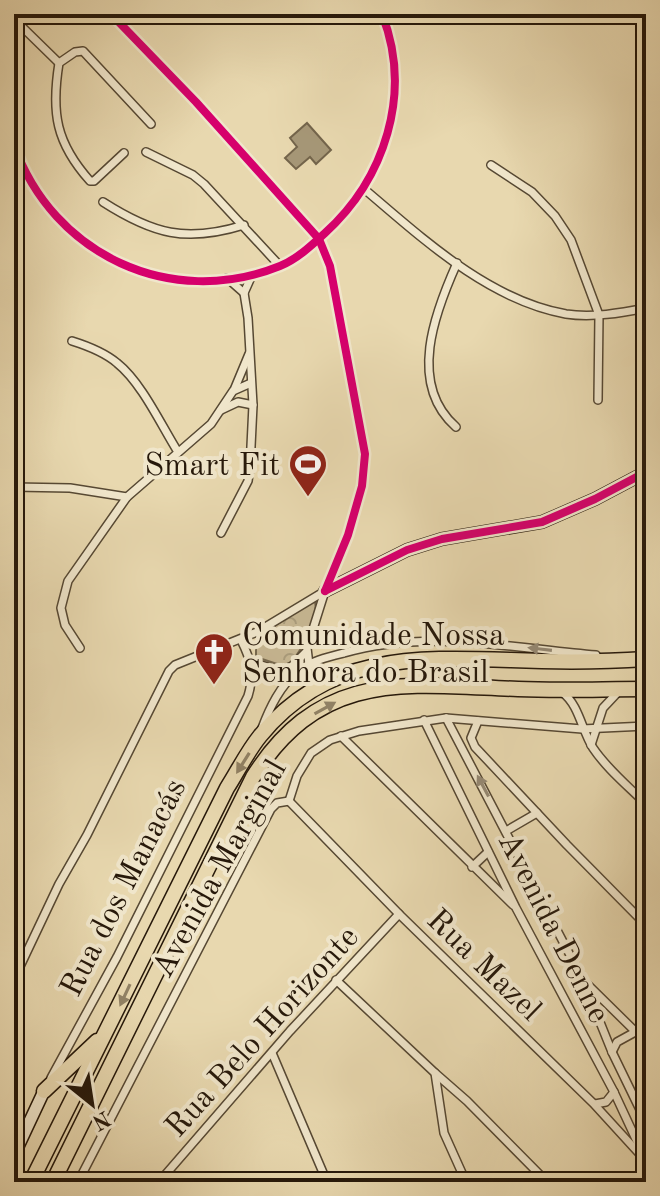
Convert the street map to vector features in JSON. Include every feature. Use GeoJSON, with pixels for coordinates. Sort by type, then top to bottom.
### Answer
{"type":"FeatureCollection","features":[{"type":"Feature","properties":{"kind":"highway"},"geometry":{"type":"LineString","coordinates":[[31,1182],[227,788],[259,737],[288,707],[316,688],[367,666],[437,657],[602,662],[646,659]]}},
{"type":"Feature","properties":{"kind":"highway"},"geometry":{"type":"LineString","coordinates":[[53,1182],[253,777],[283,738],[326,706],[351,694],[383,687],[414,684],[557,690],[646,689]]}},
{"type":"Feature","properties":{"kind":"highway"},"geometry":{"type":"LineString","coordinates":[[44,1091],[108,1029]]}},
{"type":"Feature","properties":{"kind":"street"},"geometry":{"type":"LineString","coordinates":[[18,14],[14,21],[59,63]]}},
{"type":"Feature","properties":{"kind":"street"},"geometry":{"type":"LineString","coordinates":[[111,14],[196,102],[319,239],[336,294],[365,454],[362,486],[306,652],[292,666],[280,671]]}},
{"type":"Feature","properties":{"kind":"street"},"geometry":{"type":"LineString","coordinates":[[14,145],[22,167],[40,196],[84,243],[108,259],[137,272],[198,281],[252,275],[280,266],[294,259],[340,220],[363,188],[384,149],[391,130],[395,93],[392,55],[382,14]]}},
{"type":"Feature","properties":{"kind":"street"},"geometry":{"type":"LineString","coordinates":[[124,153],[94,181],[90,181],[81,171],[66,150],[56,120],[54,94],[59,63],[75,52],[83,51],[151,124]]}},
{"type":"Feature","properties":{"kind":"street"},"geometry":{"type":"LineString","coordinates":[[146,152],[193,175],[280,266]]}},
{"type":"Feature","properties":{"kind":"street"},"geometry":{"type":"LineString","coordinates":[[491,165],[532,192],[555,216],[571,240],[599,315],[598,400]]}},
{"type":"Feature","properties":{"kind":"street"},"geometry":{"type":"LineString","coordinates":[[363,188],[457,263],[529,304],[567,314],[599,315],[646,308]]}},
{"type":"Feature","properties":{"kind":"street"},"geometry":{"type":"LineString","coordinates":[[103,202],[130,219],[179,235],[218,233],[244,225]]}},
{"type":"Feature","properties":{"kind":"street"},"geometry":{"type":"LineString","coordinates":[[456,427],[444,416],[437,400],[429,345],[435,316],[457,263]]}},
{"type":"Feature","properties":{"kind":"street"},"geometry":{"type":"LineString","coordinates":[[221,533],[248,481],[253,405],[244,293],[252,275]]}},
{"type":"Feature","properties":{"kind":"street"},"geometry":{"type":"LineString","coordinates":[[227,278],[244,293]]}},
{"type":"Feature","properties":{"kind":"street"},"geometry":{"type":"LineString","coordinates":[[72,341],[96,349],[117,362],[131,376],[178,452]]}},
{"type":"Feature","properties":{"kind":"street"},"geometry":{"type":"LineString","coordinates":[[80,648],[65,625],[61,608],[68,581],[127,497],[211,424],[233,391],[250,352]]}},
{"type":"Feature","properties":{"kind":"street"},"geometry":{"type":"LineString","coordinates":[[233,391],[251,383]]}},
{"type":"Feature","properties":{"kind":"street"},"geometry":{"type":"LineString","coordinates":[[220,412],[238,402],[253,405]]}},
{"type":"Feature","properties":{"kind":"street"},"geometry":{"type":"LineString","coordinates":[[14,979],[59,884],[169,671],[182,661],[241,640],[325,591],[407,550],[442,539],[542,522],[646,472]]}},
{"type":"Feature","properties":{"kind":"street"},"geometry":{"type":"LineString","coordinates":[[14,487],[70,488],[127,497]]}},
{"type":"Feature","properties":{"kind":"street"},"geometry":{"type":"LineString","coordinates":[[241,640],[252,662],[280,671],[289,680]]}},
{"type":"Feature","properties":{"kind":"street"},"geometry":{"type":"LineString","coordinates":[[259,737],[270,706],[289,680],[309,665],[362,647],[399,642],[496,644],[646,659]]}},
{"type":"Feature","properties":{"kind":"street"},"geometry":{"type":"LineString","coordinates":[[306,652],[309,665]]}},
{"type":"Feature","properties":{"kind":"street","name":"Rua dos Manacás"},"geometry":{"type":"LineString","coordinates":[[14,1155],[44,1091],[117,957],[240,713],[252,684],[252,662]]}},
{"type":"Feature","properties":{"kind":"street"},"geometry":{"type":"LineString","coordinates":[[591,745],[603,708],[621,689]]}},
{"type":"Feature","properties":{"kind":"street"},"geometry":{"type":"LineString","coordinates":[[557,690],[571,700],[582,729],[603,761],[646,804]]}},
{"type":"Feature","properties":{"kind":"street"},"geometry":{"type":"LineString","coordinates":[[446,718],[583,980],[612,1052],[646,1122]]}},
{"type":"Feature","properties":{"kind":"street","name":"Avenida Marginal"},"geometry":{"type":"LineString","coordinates":[[78,1182],[271,809],[277,803],[289,801],[304,762],[319,745],[341,736],[446,718],[582,729],[646,726]]}},
{"type":"Feature","properties":{"kind":"street","name":"Avenida Denne"},"geometry":{"type":"LineString","coordinates":[[424,720],[516,908],[614,1092],[645,1158]]}},
{"type":"Feature","properties":{"kind":"street"},"geometry":{"type":"LineString","coordinates":[[478,721],[471,738],[475,747],[646,925]]}},
{"type":"Feature","properties":{"kind":"street"},"geometry":{"type":"LineString","coordinates":[[341,736],[516,908]]}},
{"type":"Feature","properties":{"kind":"street","name":"Rua Mazel"},"geometry":{"type":"LineString","coordinates":[[289,801],[645,1158]]}},
{"type":"Feature","properties":{"kind":"street"},"geometry":{"type":"LineString","coordinates":[[506,831],[537,813]]}},
{"type":"Feature","properties":{"kind":"street"},"geometry":{"type":"LineString","coordinates":[[472,867],[488,852]]}},
{"type":"Feature","properties":{"kind":"street","name":"Rua Belo Horizonte"},"geometry":{"type":"LineString","coordinates":[[159,1182],[336,980],[399,914]]}},
{"type":"Feature","properties":{"kind":"street"},"geometry":{"type":"LineString","coordinates":[[336,980],[467,1101],[547,1182]]}},
{"type":"Feature","properties":{"kind":"street"},"geometry":{"type":"LineString","coordinates":[[583,980],[646,1042]]}},
{"type":"Feature","properties":{"kind":"street"},"geometry":{"type":"LineString","coordinates":[[612,1052],[617,1042],[637,1031]]}},
{"type":"Feature","properties":{"kind":"street"},"geometry":{"type":"LineString","coordinates":[[272,1053],[327,1182]]}},
{"type":"Feature","properties":{"kind":"street"},"geometry":{"type":"LineString","coordinates":[[435,1073],[444,1133],[466,1182]]}},
{"type":"Feature","properties":{"kind":"street"},"geometry":{"type":"LineString","coordinates":[[593,1103],[606,1102],[614,1092]]}},
{"type":"Feature","properties":{"kind":"green space"},"geometry":{"type":"Polygon","coordinates":[[[315,599],[312,625],[290,664],[277,664],[256,657],[256,643],[261,635],[315,599]]]}},
{"type":"Feature","properties":{"kind":"shaded area"},"geometry":{"type":"Polygon","coordinates":[[[307,123],[331,150],[316,164],[310,157],[296,169],[285,158],[297,147],[290,138],[307,123]]]}},
{"type":"Feature","properties":{"kind":"cycle path"},"geometry":{"type":"LineString","coordinates":[[111,14],[196,102],[319,239],[330,266],[365,454],[362,486],[348,535],[325,591]]}},
{"type":"Feature","properties":{"kind":"cycle path"},"geometry":{"type":"LineString","coordinates":[[14,145],[32,184],[57,216],[87,243],[121,263],[158,276],[198,281],[239,278],[280,266],[309,248],[345,212],[363,188],[377,161],[388,133],[395,74],[391,44],[382,14]]}},
{"type":"Feature","properties":{"kind":"cycle path"},"geometry":{"type":"LineString","coordinates":[[325,591],[407,550],[442,539],[542,522],[646,472]]}},
{"type":"Feature","properties":{"kind":"place","name":"Smart Fit"},"geometry":{"type":"Point","coordinates":[308,498]}},
{"type":"Feature","properties":{"kind":"place","name":"Comunidade Nossa Senhora do Brasil"},"geometry":{"type":"Point","coordinates":[214,686]}}]}
